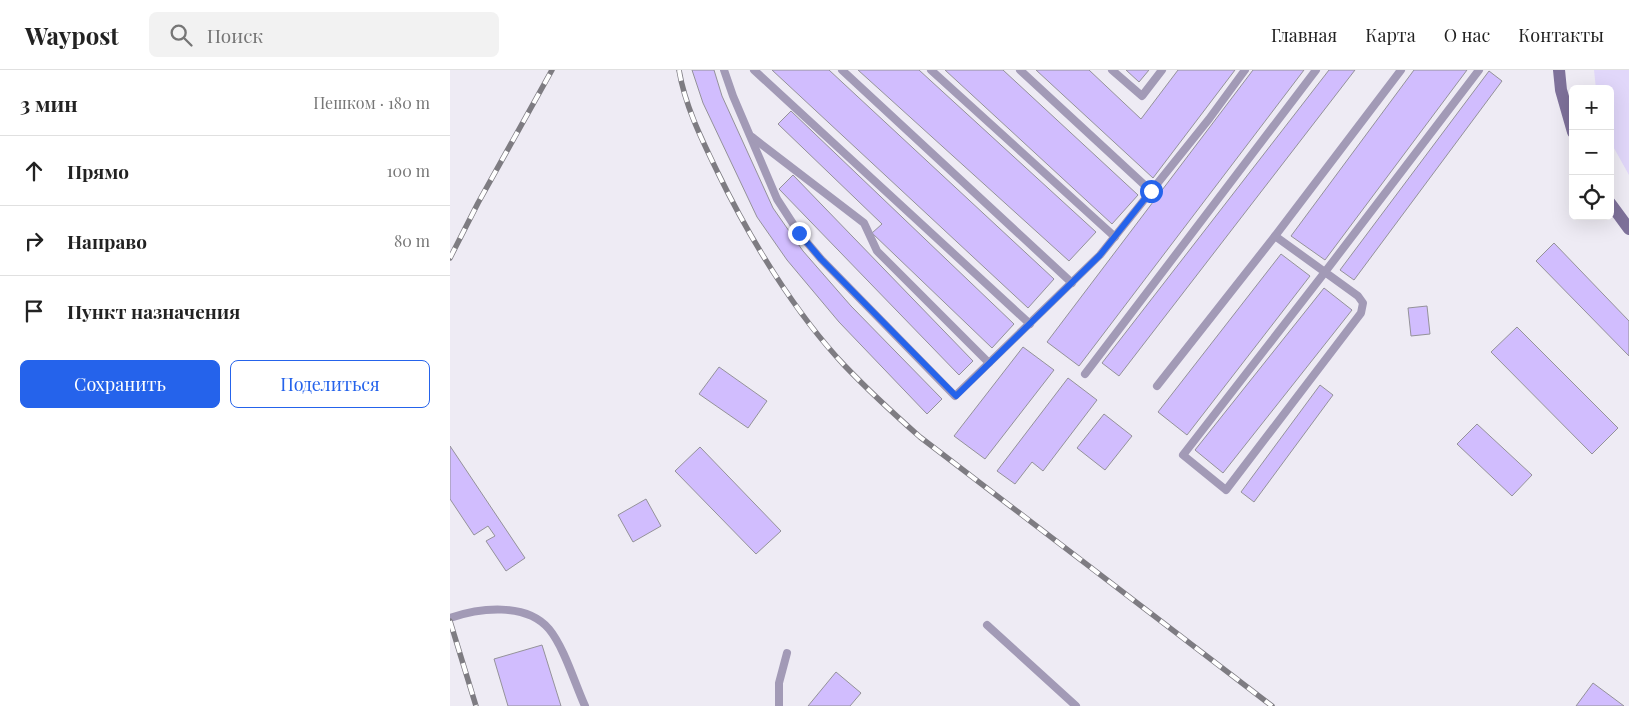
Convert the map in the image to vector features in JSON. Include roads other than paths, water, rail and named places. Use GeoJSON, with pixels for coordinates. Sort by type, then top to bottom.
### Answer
{"type":"FeatureCollection","features":[{"type":"Feature","properties":{"kind":"street"},"geometry":{"type":"LineString","coordinates":[[1559,70],[1561,90],[1572,130]]}},
{"type":"Feature","properties":{"kind":"street"},"geometry":{"type":"LineString","coordinates":[[1614,208],[1629,229]]}},
{"type":"Feature","properties":{"kind":"lane"},"geometry":{"type":"LineString","coordinates":[[724,70],[733,96],[778,199],[799,233],[821,259],[956,396],[1100,255],[1209,119],[1245,70]]}},
{"type":"Feature","properties":{"kind":"lane"},"geometry":{"type":"LineString","coordinates":[[754,70],[1030,324]]}},
{"type":"Feature","properties":{"kind":"lane"},"geometry":{"type":"LineString","coordinates":[[842,70],[1072,282]]}},
{"type":"Feature","properties":{"kind":"lane"},"geometry":{"type":"LineString","coordinates":[[931,70],[1115,237]]}},
{"type":"Feature","properties":{"kind":"lane"},"geometry":{"type":"LineString","coordinates":[[1020,70],[1151,191]]}},
{"type":"Feature","properties":{"kind":"lane"},"geometry":{"type":"LineString","coordinates":[[1112,70],[1142,96],[1162,70]]}},
{"type":"Feature","properties":{"kind":"lane"},"geometry":{"type":"LineString","coordinates":[[1085,374],[1316,70]]}},
{"type":"Feature","properties":{"kind":"lane"},"geometry":{"type":"LineString","coordinates":[[1157,386],[1275,236],[1401,70]]}},
{"type":"Feature","properties":{"kind":"lane"},"geometry":{"type":"LineString","coordinates":[[1275,236],[1325,272],[1358,296],[1364,303],[1362,313],[1226,490],[1183,455],[1325,272],[1479,70]]}},
{"type":"Feature","properties":{"kind":"lane"},"geometry":{"type":"LineString","coordinates":[[751,136],[864,223],[877,251],[989,363]]}},
{"type":"Feature","properties":{"kind":"lane"},"geometry":{"type":"LineString","coordinates":[[450,618],[486,609],[513,610],[536,618],[548,629],[557,643],[585,706]]}},
{"type":"Feature","properties":{"kind":"lane"},"geometry":{"type":"LineString","coordinates":[[987,626],[1076,706]]}},
{"type":"Feature","properties":{"kind":"lane"},"geometry":{"type":"LineString","coordinates":[[780,706],[779,683],[787,653]]}},
{"type":"Feature","properties":{"kind":"railway"},"geometry":{"type":"LineString","coordinates":[[450,258],[478,203],[552,70]]}},
{"type":"Feature","properties":{"kind":"railway"},"geometry":{"type":"LineString","coordinates":[[679,70],[685,97],[695,123],[744,224],[791,299],[826,345],[845,366],[920,437],[1272,706]]}},
{"type":"Feature","properties":{"kind":"railway"},"geometry":{"type":"LineString","coordinates":[[450,621],[476,706]]}}]}
